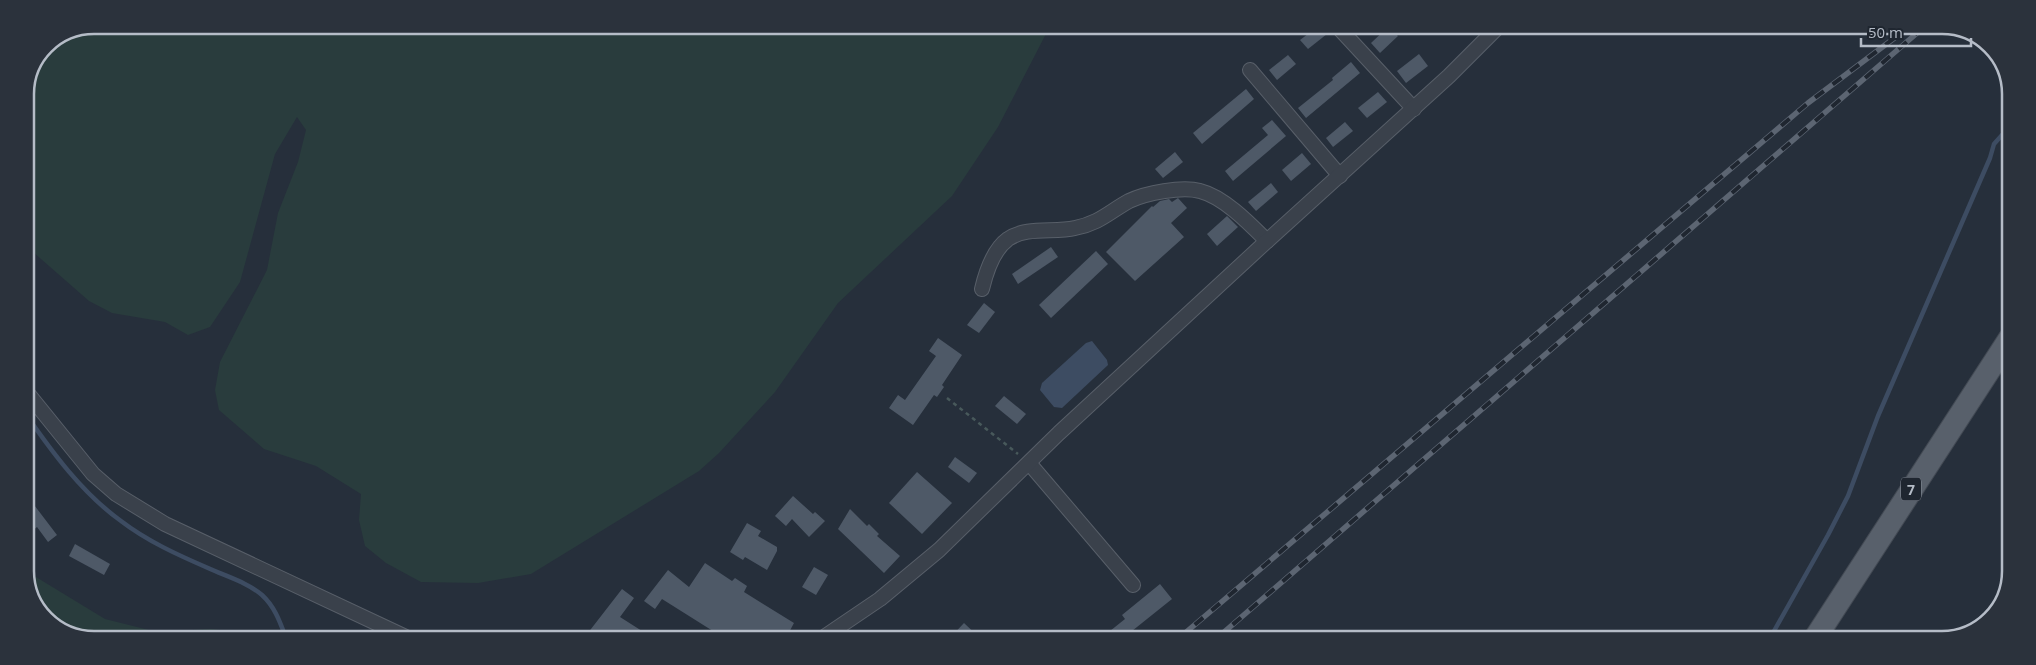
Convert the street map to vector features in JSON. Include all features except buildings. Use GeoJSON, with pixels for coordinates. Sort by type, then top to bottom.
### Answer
{"type":"FeatureCollection","features":[{"type":"Feature","properties":{"kind":"main road","name":"7"},"geometry":{"type":"LineString","coordinates":[[1820,631],[2002,350]]}},
{"type":"Feature","properties":{"kind":"street"},"geometry":{"type":"LineString","coordinates":[[1344,34],[1414,109]]}},
{"type":"Feature","properties":{"kind":"street"},"geometry":{"type":"LineString","coordinates":[[832,631],[880,599],[914,572],[1059,433],[1267,241],[1450,76],[1491,34]]}},
{"type":"Feature","properties":{"kind":"street"},"geometry":{"type":"LineString","coordinates":[[1250,70],[1340,176]]}},
{"type":"Feature","properties":{"kind":"street"},"geometry":{"type":"LineString","coordinates":[[982,289],[987,269],[1008,240],[1020,234],[1073,229],[1094,224],[1131,200],[1161,192],[1187,188],[1202,191],[1241,215],[1267,241]]}},
{"type":"Feature","properties":{"kind":"street"},"geometry":{"type":"LineString","coordinates":[[34,401],[93,474],[116,494],[165,524],[393,631]]}},
{"type":"Feature","properties":{"kind":"street"},"geometry":{"type":"LineString","coordinates":[[1029,463],[1133,585]]}},
{"type":"Feature","properties":{"kind":"path"},"geometry":{"type":"LineString","coordinates":[[947,398],[1029,463]]}},
{"type":"Feature","properties":{"kind":"shaded area"},"geometry":{"type":"Polygon","coordinates":[[[94,34],[1046,34],[998,127],[952,196],[838,303],[775,392],[719,453],[699,471],[531,574],[478,583],[421,582],[386,563],[365,546],[359,520],[361,494],[316,466],[264,449],[219,410],[215,390],[220,362],[267,270],[278,213],[298,162],[306,130],[297,117],[275,154],[240,282],[210,327],[188,335],[165,322],[112,313],[89,301],[34,253],[35,82],[38,71],[51,51],[71,38],[94,34]]]}},
{"type":"Feature","properties":{"kind":"shaded area"},"geometry":{"type":"Polygon","coordinates":[[[34,574],[36,577],[105,619],[153,631],[86,631],[71,627],[54,616],[44,605],[38,594],[34,574]]]}},
{"type":"Feature","properties":{"kind":"shaded area"},"geometry":{"type":"Polygon","coordinates":[[[211,629],[229,631],[175,631],[211,629]]]}},
{"type":"Feature","properties":{"kind":"water"},"geometry":{"type":"Polygon","coordinates":[[[1092,341],[1107,360],[1108,365],[1062,408],[1054,407],[1040,390],[1042,383],[1086,343],[1092,341]]]}},
{"type":"Feature","properties":{"kind":"waterway"},"geometry":{"type":"LineString","coordinates":[[1774,631],[1848,496],[1878,416],[1990,158],[1994,144],[2002,135]]}},
{"type":"Feature","properties":{"kind":"waterway"},"geometry":{"type":"LineString","coordinates":[[34,425],[68,471],[107,510],[152,541],[256,590],[274,610],[283,631]]}},
{"type":"Feature","properties":{"kind":"railway"},"geometry":{"type":"LineString","coordinates":[[1187,631],[1808,103],[1900,34]]}},
{"type":"Feature","properties":{"kind":"railway"},"geometry":{"type":"LineString","coordinates":[[1225,631],[1916,34]]}}]}
